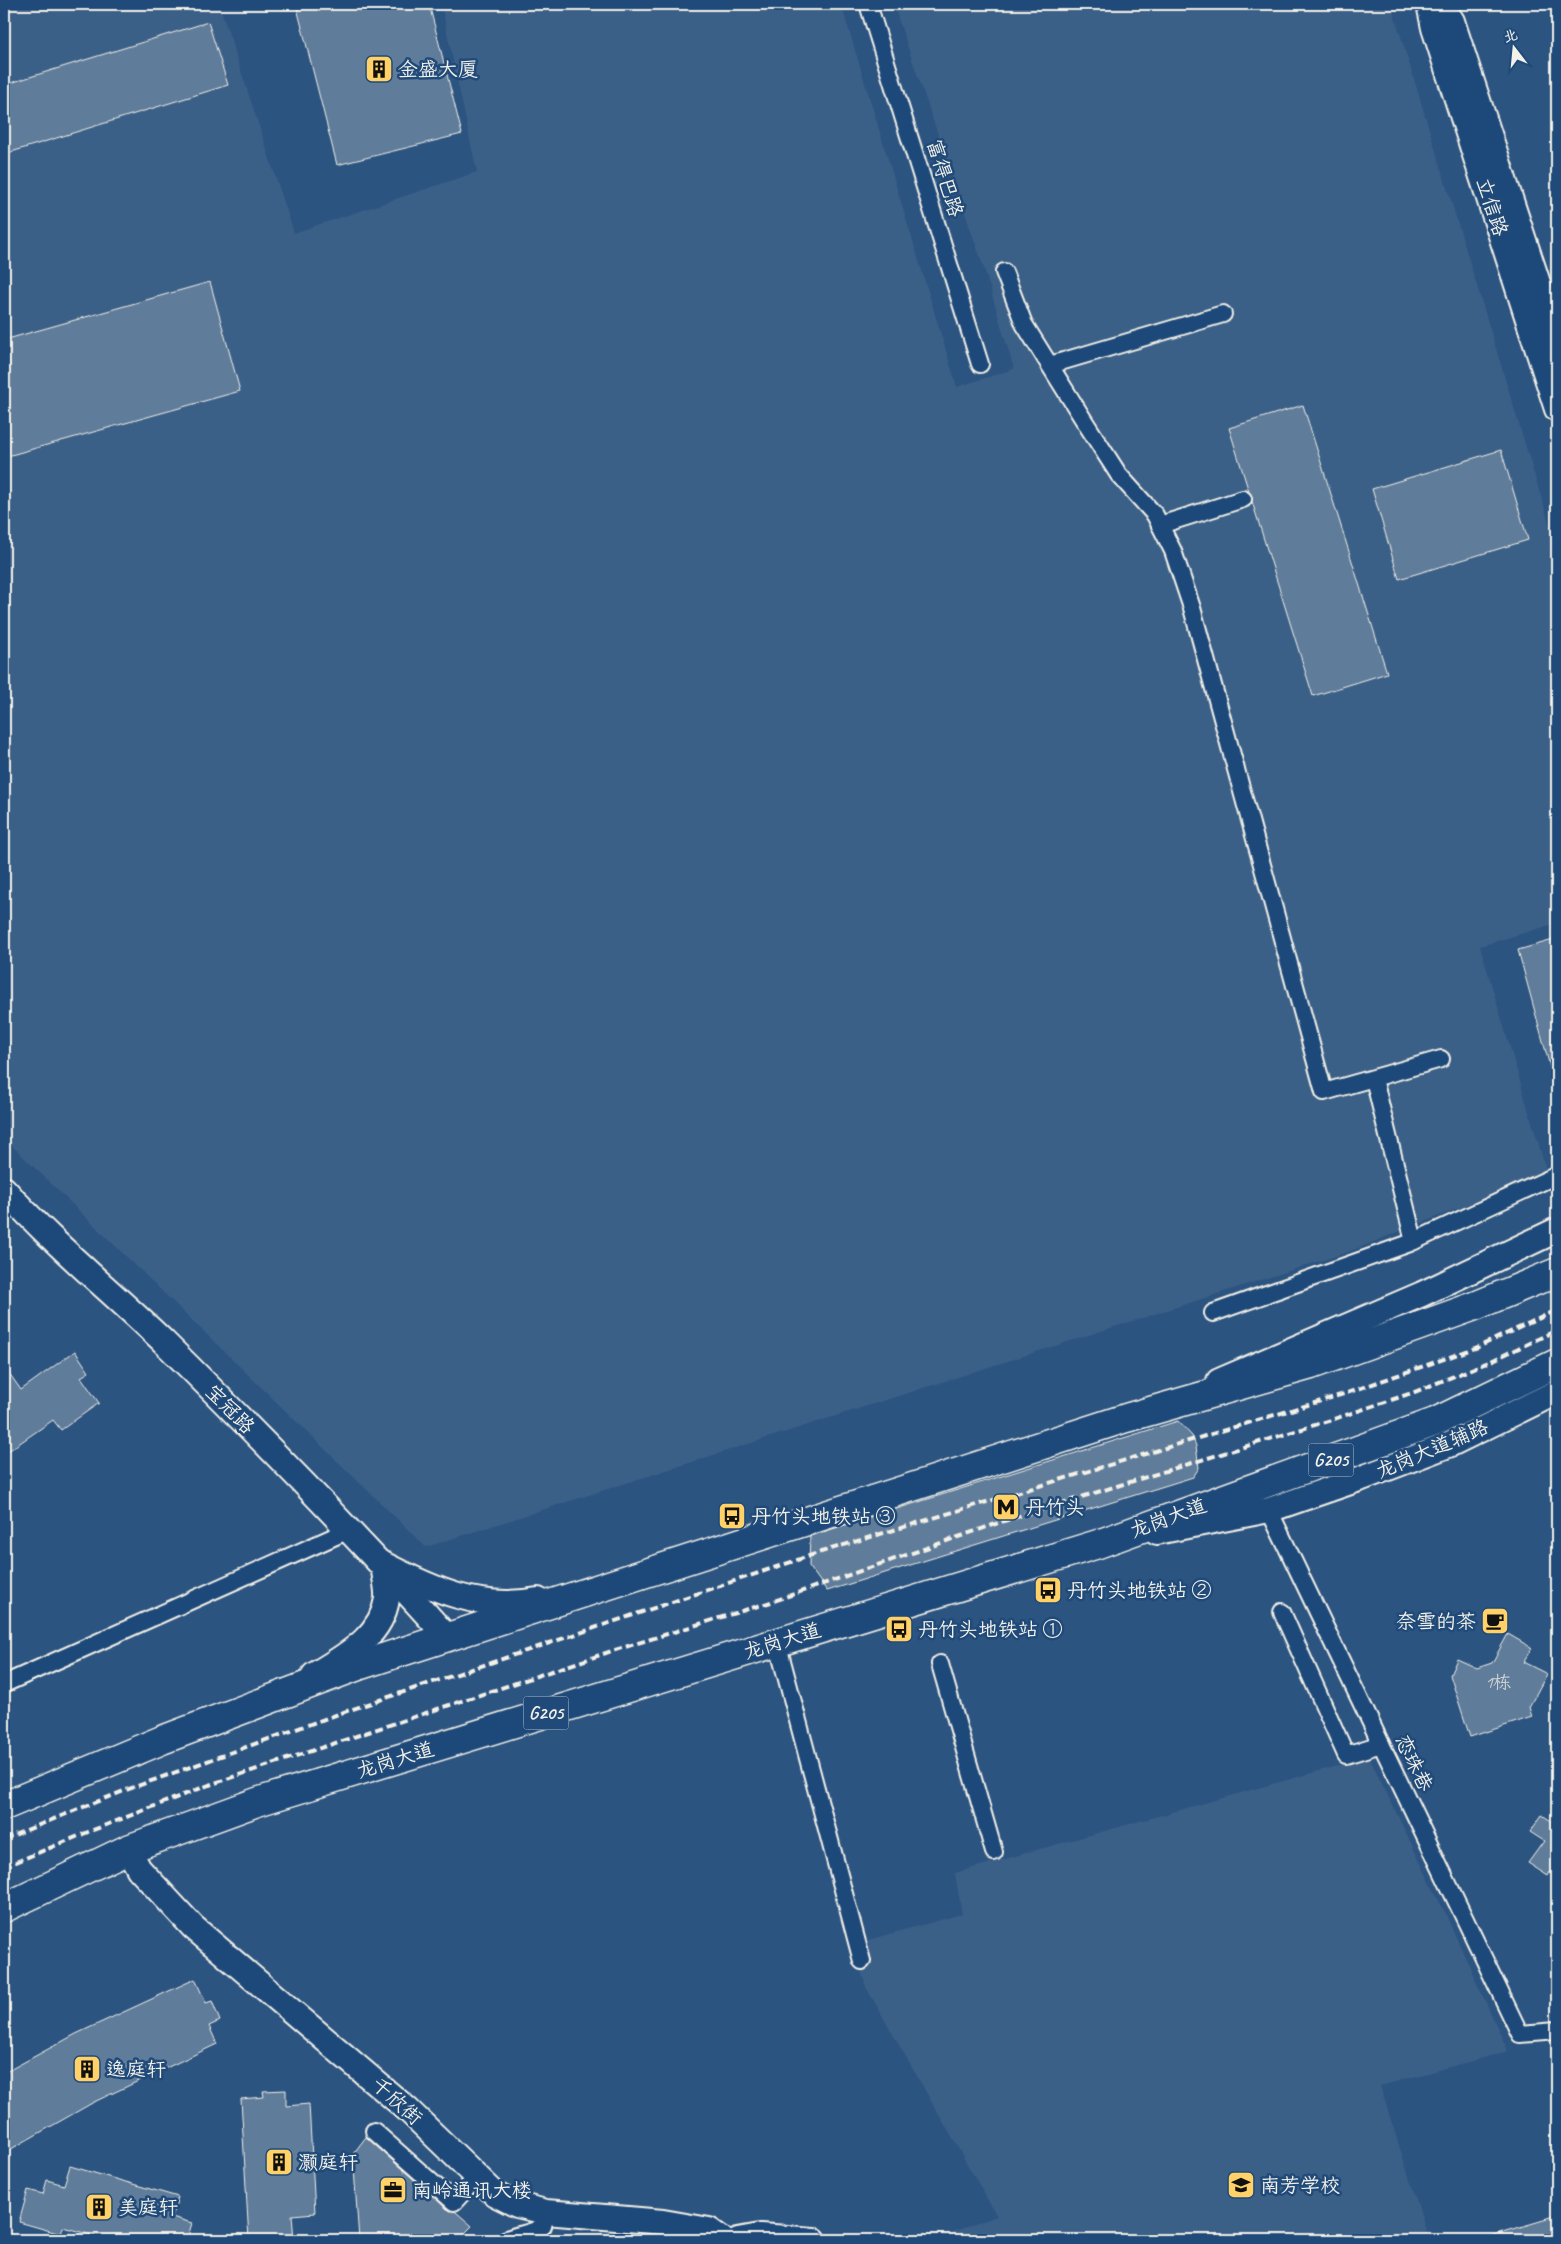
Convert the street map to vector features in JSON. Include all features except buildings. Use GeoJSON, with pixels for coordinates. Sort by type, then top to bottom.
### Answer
{"type":"FeatureCollection","features":[{"type":"Feature","properties":{"kind":"highway"},"geometry":{"type":"LineString","coordinates":[[4,1806],[162,1740],[361,1665],[1126,1418],[1311,1365],[1475,1306],[1557,1272]]}},
{"type":"Feature","properties":{"kind":"highway","name":"龙岗大道"},"geometry":{"type":"LineString","coordinates":[[4,1908],[128,1849],[257,1802],[1098,1544],[1435,1422],[1557,1363]]}},
{"type":"Feature","properties":{"kind":"street","name":"富得巴路"},"geometry":{"type":"LineString","coordinates":[[868,4],[980,364]]}},
{"type":"Feature","properties":{"kind":"street","name":"立信路"},"geometry":{"type":"LineString","coordinates":[[1429,4],[1434,28],[1557,341]]}},
{"type":"Feature","properties":{"kind":"street","name":"立信路"},"geometry":{"type":"LineString","coordinates":[[1441,4],[1452,21],[1557,408]]}},
{"type":"Feature","properties":{"kind":"street"},"geometry":{"type":"LineString","coordinates":[[1004,272],[1024,324],[1119,475],[1155,515],[1173,551],[1192,608],[1324,1092],[1441,1059]]}},
{"type":"Feature","properties":{"kind":"street"},"geometry":{"type":"LineString","coordinates":[[1050,365],[1223,314]]}},
{"type":"Feature","properties":{"kind":"street"},"geometry":{"type":"LineString","coordinates":[[1160,525],[1243,499]]}},
{"type":"Feature","properties":{"kind":"street"},"geometry":{"type":"LineString","coordinates":[[1374,1078],[1414,1241]]}},
{"type":"Feature","properties":{"kind":"street"},"geometry":{"type":"LineString","coordinates":[[1213,1313],[1414,1241],[1557,1175]]}},
{"type":"Feature","properties":{"kind":"street","name":"宝冠路"},"geometry":{"type":"LineString","coordinates":[[4,1189],[164,1343],[349,1530],[447,1637]]}},
{"type":"Feature","properties":{"kind":"street"},"geometry":{"type":"LineString","coordinates":[[1126,1418],[1422,1294],[1557,1230]]}},
{"type":"Feature","properties":{"kind":"street","name":"龙岗大道辅路"},"geometry":{"type":"LineString","coordinates":[[1098,1544],[1269,1510],[1362,1478],[1451,1444],[1557,1392]]}},
{"type":"Feature","properties":{"kind":"street","name":"恋珠巷"},"geometry":{"type":"LineString","coordinates":[[1269,1510],[1520,2034],[1557,2031]]}},
{"type":"Feature","properties":{"kind":"street"},"geometry":{"type":"LineString","coordinates":[[4,1684],[349,1530]]}},
{"type":"Feature","properties":{"kind":"street"},"geometry":{"type":"LineString","coordinates":[[382,1564],[430,1588],[480,1602],[516,1604],[596,1589]]}},
{"type":"Feature","properties":{"kind":"street"},"geometry":{"type":"LineString","coordinates":[[281,1695],[366,1641],[381,1620],[387,1598],[382,1564]]}},
{"type":"Feature","properties":{"kind":"street"},"geometry":{"type":"LineString","coordinates":[[1282,1612],[1346,1755],[1381,1744]]}},
{"type":"Feature","properties":{"kind":"street"},"geometry":{"type":"LineString","coordinates":[[777,1642],[862,1961]]}},
{"type":"Feature","properties":{"kind":"street"},"geometry":{"type":"LineString","coordinates":[[940,1664],[994,1852]]}},
{"type":"Feature","properties":{"kind":"street","name":"千欣街"},"geometry":{"type":"LineString","coordinates":[[128,1849],[139,1869],[193,1927],[338,2048],[408,2110],[495,2194],[517,2205],[546,2212],[662,2222],[712,2237]]}},
{"type":"Feature","properties":{"kind":"street"},"geometry":{"type":"LineString","coordinates":[[374,2131],[454,2202],[478,2176]]}},
{"type":"Feature","properties":{"kind":"street"},"geometry":{"type":"LineString","coordinates":[[505,2240],[513,2236],[536,2232],[543,2226],[546,2212]]}},
{"type":"Feature","properties":{"kind":"street"},"geometry":{"type":"LineString","coordinates":[[738,2240],[760,2236],[814,2240]]}},
{"type":"Feature","properties":{"kind":"shaded area"},"geometry":{"type":"Polygon","coordinates":[[[12,4],[219,4],[294,233],[477,172],[441,4],[841,4],[957,387],[1014,369],[985,271],[893,4],[1391,4],[1557,549],[1557,923],[1480,946],[1547,1173],[1348,1252],[426,1547],[4,1138],[4,6],[12,4]]]}},
{"type":"Feature","properties":{"kind":"shaded area"},"geometry":{"type":"Polygon","coordinates":[[[1369,1757],[1444,1911],[1508,2051],[1380,2086],[1429,2240],[931,2240],[997,2216],[866,1987],[853,1944],[962,1914],[955,1873],[1369,1757]]]}},
{"type":"Feature","properties":{"kind":"railway"},"geometry":{"type":"LineString","coordinates":[[4,1839],[126,1790],[344,1712],[821,1552],[1344,1394],[1478,1347],[1557,1310]]}},
{"type":"Feature","properties":{"kind":"railway"},"geometry":{"type":"LineString","coordinates":[[4,1867],[209,1785],[612,1651],[771,1602],[1010,1519],[1328,1421],[1412,1393],[1489,1362],[1557,1330]]}},
{"type":"Feature","properties":{"kind":"place","name":"金盛大厦"},"geometry":{"type":"Point","coordinates":[379,69]}},
{"type":"Feature","properties":{"kind":"place","name":"丹竹头"},"geometry":{"type":"Point","coordinates":[1006,1507]}},
{"type":"Feature","properties":{"kind":"place","name":"丹竹头地铁站 ③"},"geometry":{"type":"Point","coordinates":[732,1516]}},
{"type":"Feature","properties":{"kind":"place","name":"丹竹头地铁站 ②"},"geometry":{"type":"Point","coordinates":[1048,1590]}},
{"type":"Feature","properties":{"kind":"place","name":"奈雪的茶"},"geometry":{"type":"Point","coordinates":[1495,1621]}},
{"type":"Feature","properties":{"kind":"place","name":"丹竹头地铁站 ①"},"geometry":{"type":"Point","coordinates":[899,1629]}},
{"type":"Feature","properties":{"kind":"place","name":"逸庭轩"},"geometry":{"type":"Point","coordinates":[87,2069]}},
{"type":"Feature","properties":{"kind":"place","name":"灏庭轩"},"geometry":{"type":"Point","coordinates":[279,2162]}},
{"type":"Feature","properties":{"kind":"place","name":"南芳学校"},"geometry":{"type":"Point","coordinates":[1241,2185]}},
{"type":"Feature","properties":{"kind":"place","name":"南岭通讯大楼"},"geometry":{"type":"Point","coordinates":[393,2190]}},
{"type":"Feature","properties":{"kind":"place","name":"美庭轩"},"geometry":{"type":"Point","coordinates":[99,2207]}}]}
